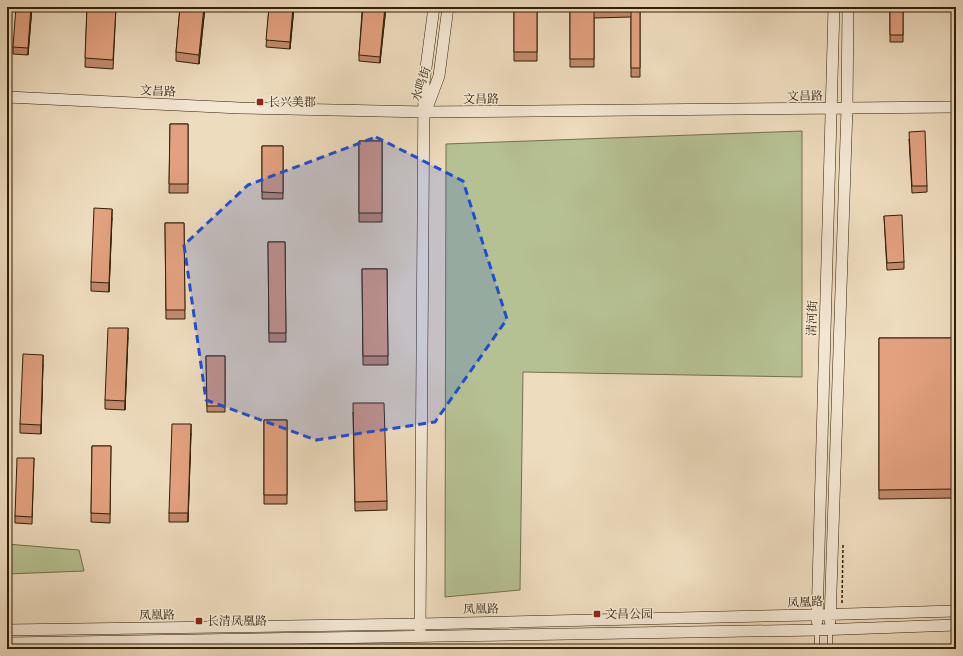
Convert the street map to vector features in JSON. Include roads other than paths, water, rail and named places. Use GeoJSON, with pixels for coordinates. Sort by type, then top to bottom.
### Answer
{"type":"FeatureCollection","features":[{"type":"Feature","properties":{"kind":"main road","name":"水鸣街"},"geometry":{"type":"LineString","coordinates":[[425,112],[424,83],[434,7]]}},
{"type":"Feature","properties":{"kind":"main road","name":"水鸣街"},"geometry":{"type":"LineString","coordinates":[[425,112],[439,76],[448,7]]}},
{"type":"Feature","properties":{"kind":"main road","name":"清河街"},"geometry":{"type":"LineString","coordinates":[[817,630],[834,7]]}},
{"type":"Feature","properties":{"kind":"main road"},"geometry":{"type":"LineString","coordinates":[[830,629],[847,108],[848,7]]}},
{"type":"Feature","properties":{"kind":"main road","name":"文昌路"},"geometry":{"type":"LineString","coordinates":[[7,97],[240,108],[425,112],[956,107]]}},
{"type":"Feature","properties":{"kind":"main road"},"geometry":{"type":"LineString","coordinates":[[420,635],[425,112]]}},
{"type":"Feature","properties":{"kind":"main road","name":"凤凰路"},"geometry":{"type":"LineString","coordinates":[[7,630],[420,624],[956,611]]}},
{"type":"Feature","properties":{"kind":"main road","name":"凤凰路"},"geometry":{"type":"LineString","coordinates":[[7,643],[420,635],[817,630],[956,626]]}},
{"type":"Feature","properties":{"kind":"lane"},"geometry":{"type":"LineString","coordinates":[[830,629],[830,649]]}},
{"type":"Feature","properties":{"kind":"lane"},"geometry":{"type":"LineString","coordinates":[[817,630],[817,649]]}},
{"type":"Feature","properties":{"kind":"place","name":"长兴美郡"},"geometry":{"type":"Point","coordinates":[260,102]}},
{"type":"Feature","properties":{"kind":"place","name":"文昌公园"},"geometry":{"type":"Point","coordinates":[597,614]}},
{"type":"Feature","properties":{"kind":"place","name":"长清凤凰路"},"geometry":{"type":"Point","coordinates":[199,621]}}]}
